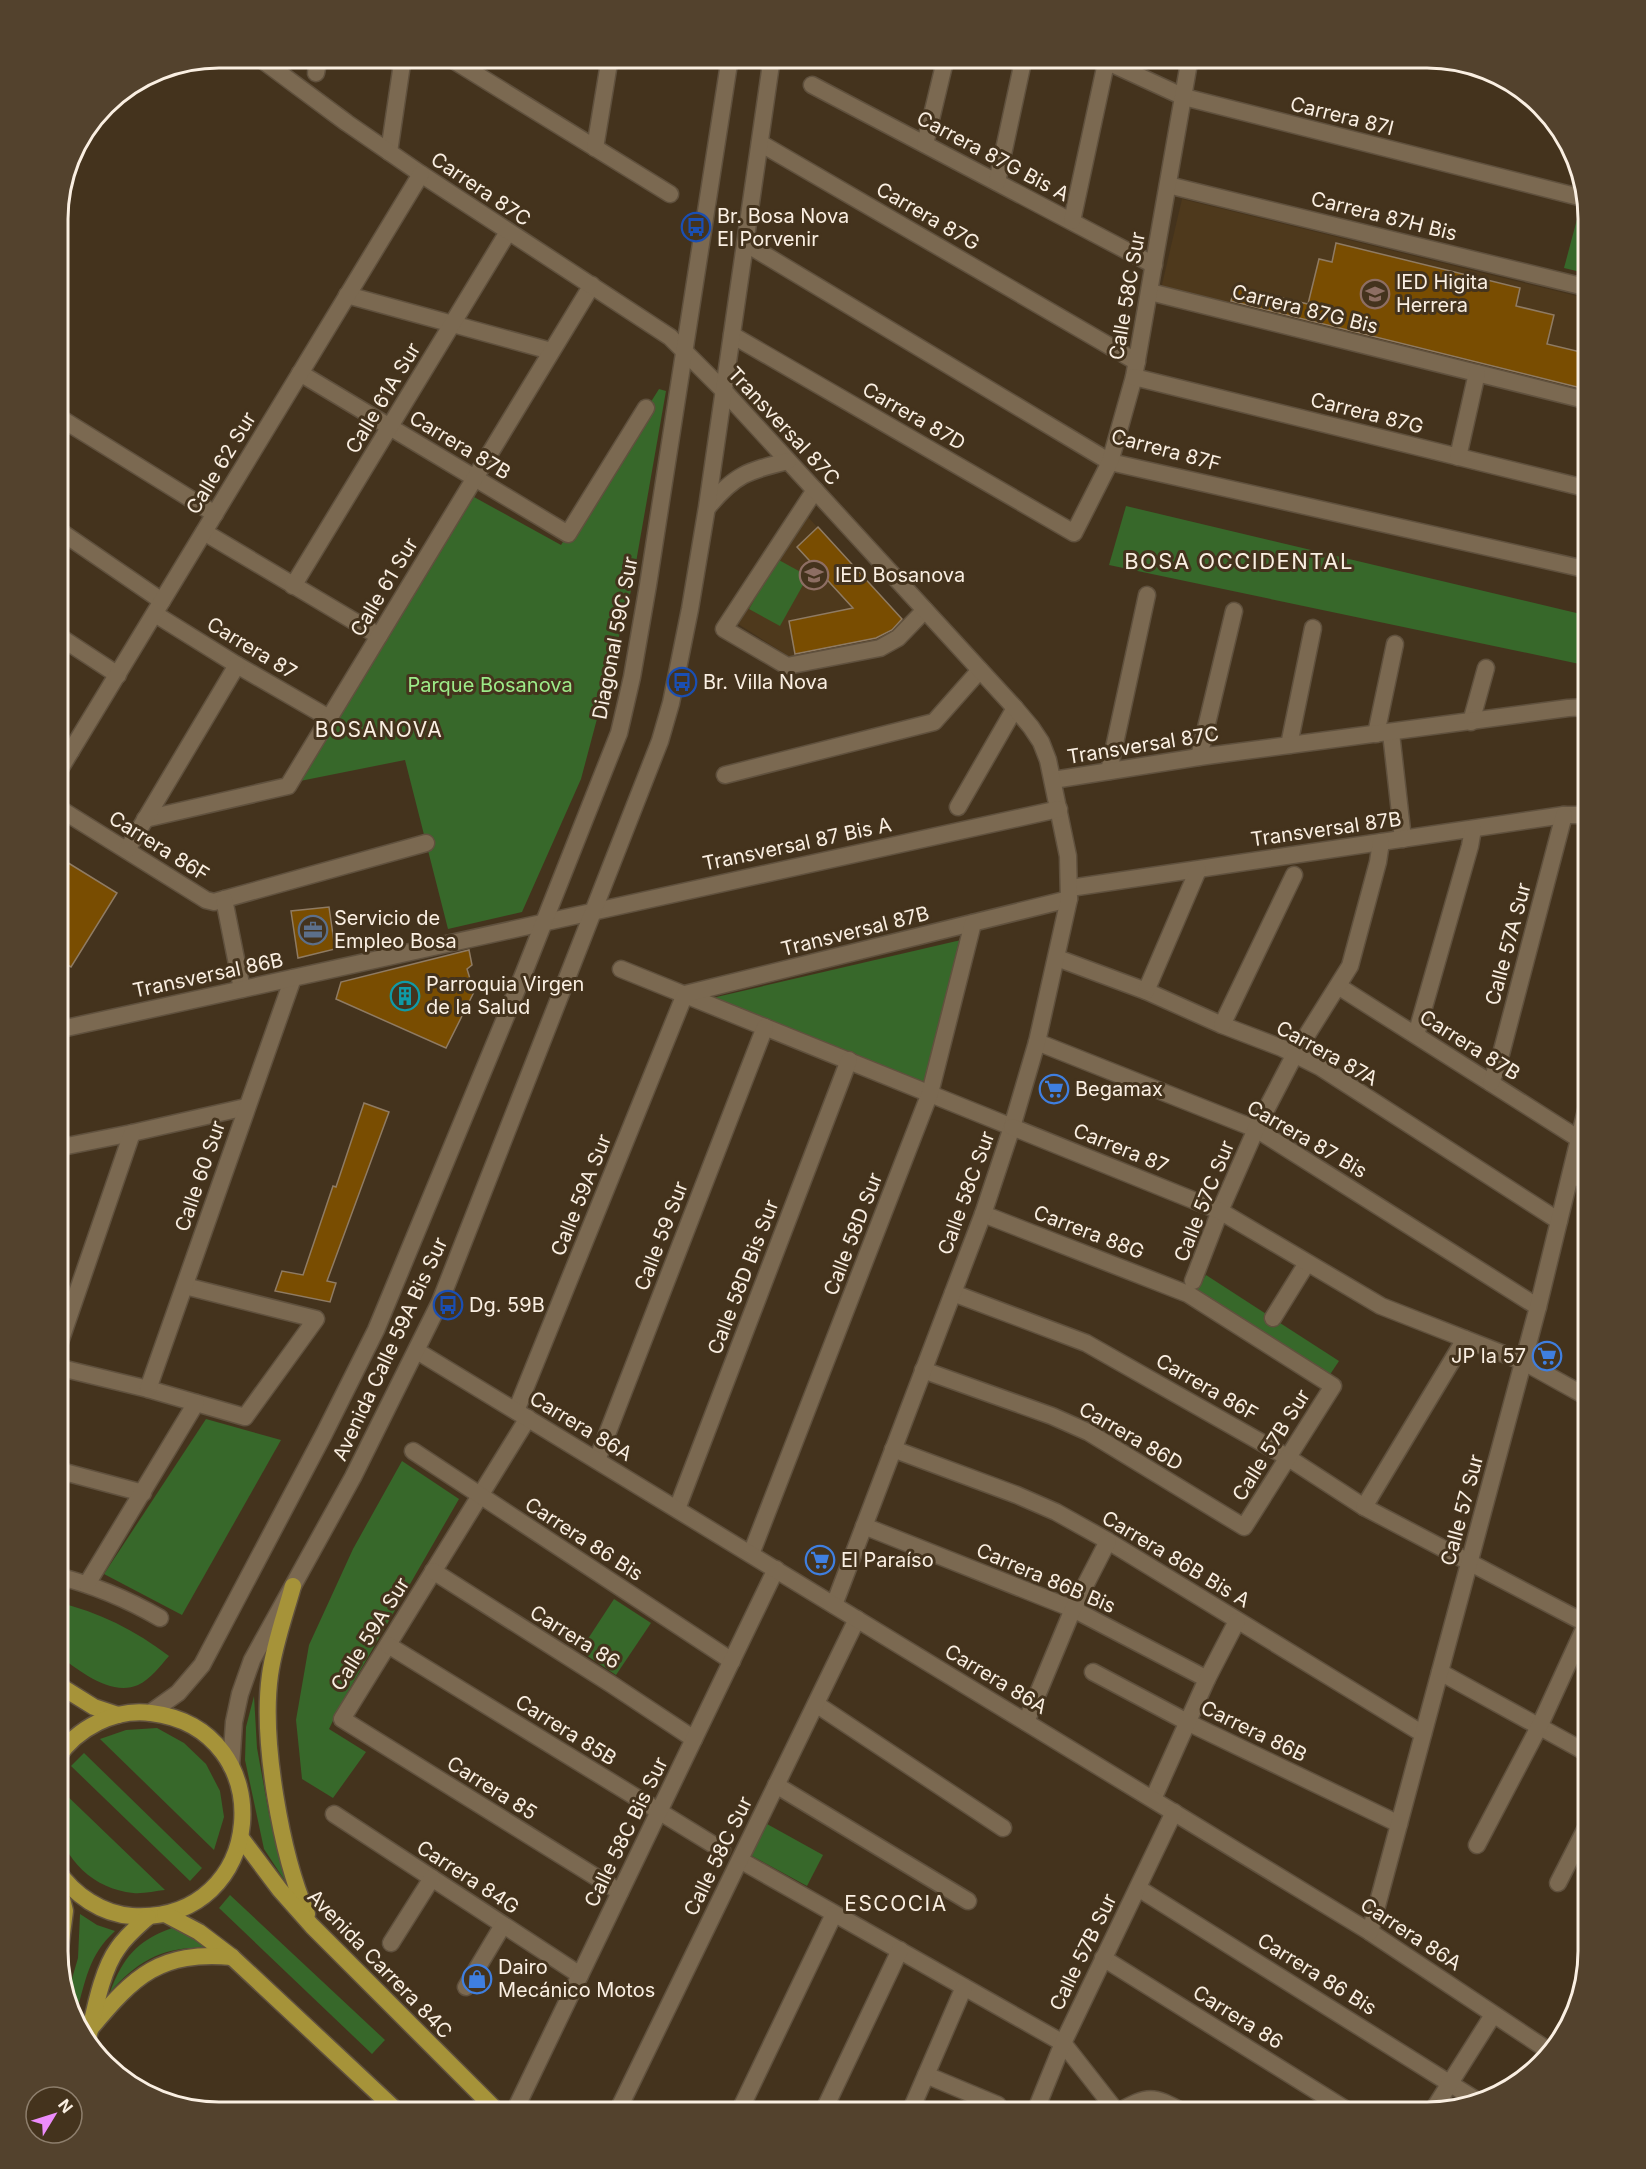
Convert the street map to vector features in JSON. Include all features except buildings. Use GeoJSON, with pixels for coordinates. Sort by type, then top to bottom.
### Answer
{"type":"FeatureCollection","features":[{"type":"Feature","properties":{"kind":"main road"},"geometry":{"type":"LineString","coordinates":[[293,1586],[270,1675],[267,1708],[273,1774],[281,1825],[300,1899],[312,1926]]}},
{"type":"Feature","properties":{"kind":"main road"},"geometry":{"type":"LineString","coordinates":[[68,1691],[94,1707],[118,1715]]}},
{"type":"Feature","properties":{"kind":"main road"},"geometry":{"type":"LineString","coordinates":[[68,1745],[77,1735],[96,1723],[118,1715],[150,1713],[166,1716],[197,1729],[222,1752],[237,1777],[243,1801],[241,1838],[232,1864],[216,1885],[196,1902],[157,1916],[124,1941],[112,1957],[91,2030]]}},
{"type":"Feature","properties":{"kind":"main road","name":"Avenida Carrera 84C"},"geometry":{"type":"LineString","coordinates":[[241,1838],[280,1890],[312,1926],[488,2102]]}},
{"type":"Feature","properties":{"kind":"main road"},"geometry":{"type":"LineString","coordinates":[[68,1885],[82,1897],[103,1909],[125,1916],[157,1916],[199,1932],[232,1958],[387,2102]]}},
{"type":"Feature","properties":{"kind":"main road"},"geometry":{"type":"LineString","coordinates":[[92,2031],[109,2007],[138,1978],[161,1965],[181,1958],[203,1955],[232,1958]]}},
{"type":"Feature","properties":{"kind":"street","name":"Carrera 87C"},"geometry":{"type":"LineString","coordinates":[[273,68],[421,174],[649,322],[685,350]]}},
{"type":"Feature","properties":{"kind":"street"},"geometry":{"type":"LineString","coordinates":[[389,152],[401,68]]}},
{"type":"Feature","properties":{"kind":"street"},"geometry":{"type":"LineString","coordinates":[[466,68],[670,194]]}},
{"type":"Feature","properties":{"kind":"street"},"geometry":{"type":"LineString","coordinates":[[596,148],[608,68]]}},
{"type":"Feature","properties":{"kind":"street","name":"Diagonal 59C Sur"},"geometry":{"type":"LineString","coordinates":[[544,922],[612,752],[627,703],[648,585],[728,68]]}},
{"type":"Feature","properties":{"kind":"street"},"geometry":{"type":"LineString","coordinates":[[594,910],[638,801],[671,703],[707,507],[770,68]]}},
{"type":"Feature","properties":{"kind":"street"},"geometry":{"type":"LineString","coordinates":[[925,144],[943,68]]}},
{"type":"Feature","properties":{"kind":"street"},"geometry":{"type":"LineString","coordinates":[[997,182],[1022,68]]}},
{"type":"Feature","properties":{"kind":"street"},"geometry":{"type":"LineString","coordinates":[[1072,221],[1100,68]]}},
{"type":"Feature","properties":{"kind":"street","name":"Carrera 87I"},"geometry":{"type":"LineString","coordinates":[[1119,68],[1184,97],[1577,196]]}},
{"type":"Feature","properties":{"kind":"street","name":"Calle 58C Sur"},"geometry":{"type":"LineString","coordinates":[[1074,533],[1110,462],[1136,369],[1188,68]]}},
{"type":"Feature","properties":{"kind":"street","name":"Carrera 87G Bis A"},"geometry":{"type":"LineString","coordinates":[[812,85],[1154,265]]}},
{"type":"Feature","properties":{"kind":"street","name":"Carrera 87G"},"geometry":{"type":"LineString","coordinates":[[760,143],[1136,369],[1458,457],[1578,486]]}},
{"type":"Feature","properties":{"kind":"street","name":"Calle 62 Sur"},"geometry":{"type":"LineString","coordinates":[[68,742],[118,675],[421,174]]}},
{"type":"Feature","properties":{"kind":"street","name":"Carrera 87H Bis"},"geometry":{"type":"LineString","coordinates":[[1168,185],[1578,285]]}},
{"type":"Feature","properties":{"kind":"street","name":"Calle 61A Sur"},"geometry":{"type":"LineString","coordinates":[[293,586],[508,232]]}},
{"type":"Feature","properties":{"kind":"street","name":"Carrera 87F"},"geometry":{"type":"LineString","coordinates":[[745,243],[1110,462],[1578,568]]}},
{"type":"Feature","properties":{"kind":"street","name":"Calle 61 Sur"},"geometry":{"type":"LineString","coordinates":[[145,819],[288,786],[592,285]]}},
{"type":"Feature","properties":{"kind":"street","name":"Carrera 87G Bis"},"geometry":{"type":"LineString","coordinates":[[1150,292],[1578,398]]}},
{"type":"Feature","properties":{"kind":"street"},"geometry":{"type":"LineString","coordinates":[[347,295],[551,351]]}},
{"type":"Feature","properties":{"kind":"street","name":"Carrera 87D"},"geometry":{"type":"LineString","coordinates":[[732,335],[1074,533]]}},
{"type":"Feature","properties":{"kind":"street","name":"Transversal 87C"},"geometry":{"type":"LineString","coordinates":[[685,350],[1015,708],[1041,742],[1053,780],[1199,757],[1578,708]]}},
{"type":"Feature","properties":{"kind":"street","name":"Carrera 87B"},"geometry":{"type":"LineString","coordinates":[[300,373],[568,534],[646,408]]}},
{"type":"Feature","properties":{"kind":"street"},"geometry":{"type":"LineString","coordinates":[[1458,457],[1477,373]]}},
{"type":"Feature","properties":{"kind":"street"},"geometry":{"type":"LineString","coordinates":[[68,423],[215,514]]}},
{"type":"Feature","properties":{"kind":"street"},"geometry":{"type":"LineString","coordinates":[[707,507],[724,488],[743,474],[788,460]]}},
{"type":"Feature","properties":{"kind":"street"},"geometry":{"type":"LineString","coordinates":[[815,490],[724,629],[787,666],[880,648],[898,638],[925,610]]}},
{"type":"Feature","properties":{"kind":"street"},"geometry":{"type":"LineString","coordinates":[[204,532],[379,636]]}},
{"type":"Feature","properties":{"kind":"street","name":"Carrera 87"},"geometry":{"type":"LineString","coordinates":[[68,538],[158,608],[237,665],[329,718]]}},
{"type":"Feature","properties":{"kind":"street"},"geometry":{"type":"LineString","coordinates":[[1109,771],[1147,595]]}},
{"type":"Feature","properties":{"kind":"street"},"geometry":{"type":"LineString","coordinates":[[1199,757],[1234,611]]}},
{"type":"Feature","properties":{"kind":"street"},"geometry":{"type":"LineString","coordinates":[[1289,746],[1313,628]]}},
{"type":"Feature","properties":{"kind":"street"},"geometry":{"type":"LineString","coordinates":[[68,642],[118,675]]}},
{"type":"Feature","properties":{"kind":"street"},"geometry":{"type":"LineString","coordinates":[[1395,644],[1383,734],[1403,839]]}},
{"type":"Feature","properties":{"kind":"street"},"geometry":{"type":"LineString","coordinates":[[127,850],[237,665]]}},
{"type":"Feature","properties":{"kind":"street"},"geometry":{"type":"LineString","coordinates":[[1471,722],[1486,668]]}},
{"type":"Feature","properties":{"kind":"street"},"geometry":{"type":"LineString","coordinates":[[725,775],[934,722],[980,670]]}},
{"type":"Feature","properties":{"kind":"street"},"geometry":{"type":"LineString","coordinates":[[958,807],[1015,708]]}},
{"type":"Feature","properties":{"kind":"street","name":"Calle 58C Sur"},"geometry":{"type":"LineString","coordinates":[[834,1605],[983,1214],[1012,1128],[1037,1042],[1070,894],[1068,856],[1053,780]]}},
{"type":"Feature","properties":{"kind":"street","name":"Transversal 87 Bis A"},"geometry":{"type":"LineString","coordinates":[[544,922],[1059,809]]}},
{"type":"Feature","properties":{"kind":"street","name":"Carrera 86F"},"geometry":{"type":"LineString","coordinates":[[68,814],[206,900],[214,902],[224,898],[242,989]]}},
{"type":"Feature","properties":{"kind":"street","name":"Calle 57A Sur"},"geometry":{"type":"LineString","coordinates":[[1491,1083],[1501,1054],[1564,815]]}},
{"type":"Feature","properties":{"kind":"street","name":"Transversal 87B"},"geometry":{"type":"LineString","coordinates":[[685,994],[973,923],[1070,894],[1198,870],[1473,828],[1578,815]]}},
{"type":"Feature","properties":{"kind":"street"},"geometry":{"type":"LineString","coordinates":[[1416,1035],[1470,846],[1473,828]]}},
{"type":"Feature","properties":{"kind":"street","name":"Calle 57C Sur"},"geometry":{"type":"LineString","coordinates":[[1193,1281],[1220,1211],[1256,1129],[1296,1054],[1350,966],[1378,862],[1381,842]]}},
{"type":"Feature","properties":{"kind":"street"},"geometry":{"type":"LineString","coordinates":[[224,898],[426,843]]}},
{"type":"Feature","properties":{"kind":"street"},"geometry":{"type":"LineString","coordinates":[[1146,991],[1198,870]]}},
{"type":"Feature","properties":{"kind":"street"},"geometry":{"type":"LineString","coordinates":[[1222,1025],[1294,875]]}},
{"type":"Feature","properties":{"kind":"street","name":"Avenida Calle 59A Bis Sur"},"geometry":{"type":"LineString","coordinates":[[231,1766],[234,1722],[252,1660],[364,1456],[445,1291],[594,910]]}},
{"type":"Feature","properties":{"kind":"street","name":"Transversal 86B"},"geometry":{"type":"LineString","coordinates":[[68,1027],[544,922]]}},
{"type":"Feature","properties":{"kind":"street","name":"Avenida Calle 59A Bis Sur"},"geometry":{"type":"LineString","coordinates":[[150,1713],[178,1693],[202,1665],[362,1359],[394,1287],[544,922]]}},
{"type":"Feature","properties":{"kind":"street","name":"Calle 58D Sur"},"geometry":{"type":"LineString","coordinates":[[751,1554],[930,1093],[973,923]]}},
{"type":"Feature","properties":{"kind":"street","name":"Carrera 87A"},"geometry":{"type":"LineString","coordinates":[[1057,958],[1146,991],[1222,1025],[1296,1054],[1320,1067],[1559,1221]]}},
{"type":"Feature","properties":{"kind":"street","name":"Carrera 87"},"geometry":{"type":"LineString","coordinates":[[621,969],[1220,1211],[1381,1306],[1524,1362],[1578,1392]]}},
{"type":"Feature","properties":{"kind":"street","name":"Calle 60 Sur"},"geometry":{"type":"LineString","coordinates":[[148,1389],[293,978]]}},
{"type":"Feature","properties":{"kind":"street","name":"Carrera 87B"},"geometry":{"type":"LineString","coordinates":[[1338,986],[1578,1138]]}},
{"type":"Feature","properties":{"kind":"street","name":"Calle 59A Sur"},"geometry":{"type":"LineString","coordinates":[[342,1719],[480,1496],[522,1415],[685,994]]}},
{"type":"Feature","properties":{"kind":"street","name":"Calle 59 Sur"},"geometry":{"type":"LineString","coordinates":[[597,1460],[765,1027]]}},
{"type":"Feature","properties":{"kind":"street","name":"Carrera 87 Bis"},"geometry":{"type":"LineString","coordinates":[[1037,1042],[1256,1129],[1538,1307]]}},
{"type":"Feature","properties":{"kind":"street","name":"Calle 58D Bis Sur"},"geometry":{"type":"LineString","coordinates":[[677,1509],[849,1060]]}},
{"type":"Feature","properties":{"kind":"street"},"geometry":{"type":"LineString","coordinates":[[68,1146],[246,1107]]}},
{"type":"Feature","properties":{"kind":"street"},"geometry":{"type":"LineString","coordinates":[[68,1320],[132,1133]]}},
{"type":"Feature","properties":{"kind":"street","name":"Calle 57 Sur"},"geometry":{"type":"LineString","coordinates":[[1371,1932],[1524,1362],[1578,1143]]}},
{"type":"Feature","properties":{"kind":"street"},"geometry":{"type":"LineString","coordinates":[[1571,1173],[1578,1177]]}},
{"type":"Feature","properties":{"kind":"street","name":"Carrera 88G"},"geometry":{"type":"LineString","coordinates":[[983,1214],[1188,1294],[1333,1386]]}},
{"type":"Feature","properties":{"kind":"street"},"geometry":{"type":"LineString","coordinates":[[1273,1318],[1307,1263]]}},
{"type":"Feature","properties":{"kind":"street"},"geometry":{"type":"LineString","coordinates":[[68,1369],[245,1416],[316,1319],[185,1286]]}},
{"type":"Feature","properties":{"kind":"street","name":"Carrera 86F"},"geometry":{"type":"LineString","coordinates":[[952,1293],[1086,1343],[1287,1457],[1364,1507],[1578,1617]]}},
{"type":"Feature","properties":{"kind":"street"},"geometry":{"type":"LineString","coordinates":[[1364,1507],[1465,1339]]}},
{"type":"Feature","properties":{"kind":"street","name":"Carrera 86A"},"geometry":{"type":"LineString","coordinates":[[417,1351],[1371,1932],[1544,2047]]}},
{"type":"Feature","properties":{"kind":"street","name":"Carrera 86D"},"geometry":{"type":"LineString","coordinates":[[923,1370],[1052,1416],[1088,1432],[1244,1527]]}},
{"type":"Feature","properties":{"kind":"street","name":"Calle 57B Sur"},"geometry":{"type":"LineString","coordinates":[[1244,1527],[1333,1386]]}},
{"type":"Feature","properties":{"kind":"street"},"geometry":{"type":"LineString","coordinates":[[87,1584],[196,1403]]}},
{"type":"Feature","properties":{"kind":"street","name":"Carrera 86B Bis A"},"geometry":{"type":"LineString","coordinates":[[893,1449],[1056,1512],[1108,1541],[1424,1734]]}},
{"type":"Feature","properties":{"kind":"street","name":"Carrera 86 Bis"},"geometry":{"type":"LineString","coordinates":[[413,1451],[732,1661]]}},
{"type":"Feature","properties":{"kind":"street"},"geometry":{"type":"LineString","coordinates":[[68,1473],[143,1493]]}},
{"type":"Feature","properties":{"kind":"street","name":"Carrera 86B Bis"},"geometry":{"type":"LineString","coordinates":[[864,1526],[1073,1609],[1208,1679]]}},
{"type":"Feature","properties":{"kind":"street"},"geometry":{"type":"LineString","coordinates":[[1026,1722],[1073,1609],[1108,1541]]}},
{"type":"Feature","properties":{"kind":"street","name":"Calle 58C Bis Sur"},"geometry":{"type":"LineString","coordinates":[[519,2102],[776,1569]]}},
{"type":"Feature","properties":{"kind":"street","name":"Carrera 86"},"geometry":{"type":"LineString","coordinates":[[433,1571],[694,1739]]}},
{"type":"Feature","properties":{"kind":"street"},"geometry":{"type":"LineString","coordinates":[[68,1579],[87,1584],[160,1618]]}},
{"type":"Feature","properties":{"kind":"street","name":"Calle 58C Sur"},"geometry":{"type":"LineString","coordinates":[[622,2102],[857,1619]]}},
{"type":"Feature","properties":{"kind":"street"},"geometry":{"type":"LineString","coordinates":[[1153,1799],[1237,1621]]}},
{"type":"Feature","properties":{"kind":"street"},"geometry":{"type":"LineString","coordinates":[[1477,1845],[1539,1727],[1578,1643]]}},
{"type":"Feature","properties":{"kind":"street","name":"Carrera 85B"},"geometry":{"type":"LineString","coordinates":[[388,1645],[722,1850]]}},
{"type":"Feature","properties":{"kind":"street","name":"Carrera 86B"},"geometry":{"type":"LineString","coordinates":[[1094,1672],[1189,1723],[1399,1824]]}},
{"type":"Feature","properties":{"kind":"street"},"geometry":{"type":"LineString","coordinates":[[1440,1672],[1578,1748]]}},
{"type":"Feature","properties":{"kind":"street"},"geometry":{"type":"LineString","coordinates":[[816,1704],[1003,1828]]}},
{"type":"Feature","properties":{"kind":"street","name":"Carrera 85"},"geometry":{"type":"LineString","coordinates":[[342,1719],[620,1892]]}},
{"type":"Feature","properties":{"kind":"street"},"geometry":{"type":"LineString","coordinates":[[776,1785],[968,1902]]}},
{"type":"Feature","properties":{"kind":"street","name":"Calle 57B Sur"},"geometry":{"type":"LineString","coordinates":[[1039,2102],[1063,2043],[1174,1812]]}},
{"type":"Feature","properties":{"kind":"street","name":"Carrera 84G"},"geometry":{"type":"LineString","coordinates":[[334,1814],[580,1976]]}},
{"type":"Feature","properties":{"kind":"street"},"geometry":{"type":"LineString","coordinates":[[1558,1883],[1578,1844]]}},
{"type":"Feature","properties":{"kind":"street"},"geometry":{"type":"LineString","coordinates":[[740,1860],[1063,2043],[1109,2102]]}},
{"type":"Feature","properties":{"kind":"street"},"geometry":{"type":"LineString","coordinates":[[391,1943],[432,1878]]}},
{"type":"Feature","properties":{"kind":"street","name":"Carrera 86 Bis"},"geometry":{"type":"LineString","coordinates":[[1138,1888],[1469,2095]]}},
{"type":"Feature","properties":{"kind":"street"},"geometry":{"type":"LineString","coordinates":[[744,2102],[834,1914]]}},
{"type":"Feature","properties":{"kind":"street"},"geometry":{"type":"LineString","coordinates":[[465,1987],[503,1925]]}},
{"type":"Feature","properties":{"kind":"street"},"geometry":{"type":"LineString","coordinates":[[828,2102],[900,1950]]}},
{"type":"Feature","properties":{"kind":"street","name":"Carrera 86"},"geometry":{"type":"LineString","coordinates":[[1103,1958],[1334,2102]]}},
{"type":"Feature","properties":{"kind":"street"},"geometry":{"type":"LineString","coordinates":[[914,2102],[964,1987]]}},
{"type":"Feature","properties":{"kind":"street"},"geometry":{"type":"LineString","coordinates":[[1439,2101],[1493,2014]]}},
{"type":"Feature","properties":{"kind":"street"},"geometry":{"type":"LineString","coordinates":[[926,2075],[991,2102]]}},
{"type":"Feature","properties":{"kind":"street"},"geometry":{"type":"LineString","coordinates":[[1134,2102],[1152,2098],[1166,2102]]}},
{"type":"Feature","properties":{"kind":"shaded area","name":"IED Higita Herrera"},"geometry":{"type":"Polygon","coordinates":[[[1182,199],[1578,296],[1578,390],[1161,289],[1182,199]]]}},
{"type":"Feature","properties":{"kind":"shaded area","name":"IED Bosanova"},"geometry":{"type":"Polygon","coordinates":[[[807,516],[906,623],[882,640],[790,657],[735,622],[807,516]]]}},
{"type":"Feature","properties":{"kind":"green space"},"geometry":{"type":"Polygon","coordinates":[[[1578,216],[1578,271],[1564,268],[1578,216]]]}},
{"type":"Feature","properties":{"kind":"green space","name":"Parque Bosanova"},"geometry":{"type":"Polygon","coordinates":[[[659,389],[666,391],[631,591],[581,779],[522,912],[448,929],[405,760],[300,781],[474,497],[561,545],[659,389]]]}},
{"type":"Feature","properties":{"kind":"green space"},"geometry":{"type":"Polygon","coordinates":[[[1126,506],[1578,613],[1578,664],[1109,565],[1126,506]]]}},
{"type":"Feature","properties":{"kind":"green space"},"geometry":{"type":"Polygon","coordinates":[[[777,559],[808,576],[780,626],[749,609],[777,559]]]}},
{"type":"Feature","properties":{"kind":"green space"},"geometry":{"type":"Polygon","coordinates":[[[961,940],[929,1086],[712,998],[961,940]]]}},
{"type":"Feature","properties":{"kind":"green space"},"geometry":{"type":"Polygon","coordinates":[[[1206,1275],[1339,1361],[1329,1376],[1196,1290],[1206,1275]]]}},
{"type":"Feature","properties":{"kind":"green space"},"geometry":{"type":"Polygon","coordinates":[[[206,1419],[281,1440],[182,1615],[104,1574],[206,1419]]]}},
{"type":"Feature","properties":{"kind":"green space"},"geometry":{"type":"Polygon","coordinates":[[[402,1461],[459,1499],[341,1704],[329,1729],[366,1752],[333,1798],[302,1779],[296,1720],[309,1645],[353,1549],[402,1461]]]}},
{"type":"Feature","properties":{"kind":"green space"},"geometry":{"type":"Polygon","coordinates":[[[614,1599],[651,1623],[616,1675],[580,1651],[614,1599]]]}},
{"type":"Feature","properties":{"kind":"green space"},"geometry":{"type":"Polygon","coordinates":[[[68,1605],[116,1623],[169,1656],[151,1676],[138,1685],[128,1688],[106,1685],[68,1662],[68,1605]]]}},
{"type":"Feature","properties":{"kind":"green space"},"geometry":{"type":"Polygon","coordinates":[[[254,1696],[257,1748],[269,1814],[287,1884],[264,1849],[245,1760],[246,1727],[254,1696]]]}},
{"type":"Feature","properties":{"kind":"green space"},"geometry":{"type":"Polygon","coordinates":[[[157,1728],[184,1743],[206,1764],[220,1791],[224,1817],[214,1850],[100,1739],[126,1730],[157,1728]]]}},
{"type":"Feature","properties":{"kind":"green space"},"geometry":{"type":"Polygon","coordinates":[[[84,1753],[202,1868],[190,1881],[71,1766],[84,1753]]]}},
{"type":"Feature","properties":{"kind":"green space"},"geometry":{"type":"Polygon","coordinates":[[[68,1797],[165,1890],[137,1893],[106,1886],[93,1879],[68,1852],[68,1797]]]}},
{"type":"Feature","properties":{"kind":"green space"},"geometry":{"type":"Polygon","coordinates":[[[767,1824],[823,1855],[807,1886],[750,1855],[767,1824]]]}},
{"type":"Feature","properties":{"kind":"green space"},"geometry":{"type":"Polygon","coordinates":[[[230,1895],[385,2040],[372,2054],[219,1908],[230,1895]]]}},
{"type":"Feature","properties":{"kind":"green space"},"geometry":{"type":"Polygon","coordinates":[[[80,1914],[97,1925],[115,1931],[93,1959],[78,2005],[71,1983],[78,1958],[80,1914]]]}},
{"type":"Feature","properties":{"kind":"green space"},"geometry":{"type":"Polygon","coordinates":[[[172,1928],[184,1931],[208,1948],[178,1949],[153,1957],[131,1972],[110,1992],[120,1969],[132,1952],[149,1939],[172,1928]]]}},
{"type":"Feature","properties":{"kind":"place","name":"Br. Bosa Nova El Porvenir"},"geometry":{"type":"Point","coordinates":[696,227]}},
{"type":"Feature","properties":{"kind":"place","name":"IED Higita Herrera"},"geometry":{"type":"Point","coordinates":[1375,294]}},
{"type":"Feature","properties":{"kind":"place","name":"IED Bosanova"},"geometry":{"type":"Point","coordinates":[814,575]}},
{"type":"Feature","properties":{"kind":"place","name":"Br. Villa Nova"},"geometry":{"type":"Point","coordinates":[682,682]}},
{"type":"Feature","properties":{"kind":"place","name":"Servicio de Empleo Bosa"},"geometry":{"type":"Point","coordinates":[313,930]}},
{"type":"Feature","properties":{"kind":"place","name":"Parroquia Virgen de la Salud"},"geometry":{"type":"Point","coordinates":[405,996]}},
{"type":"Feature","properties":{"kind":"place","name":"Begamax"},"geometry":{"type":"Point","coordinates":[1054,1089]}},
{"type":"Feature","properties":{"kind":"place","name":"Dg. 59B"},"geometry":{"type":"Point","coordinates":[448,1305]}},
{"type":"Feature","properties":{"kind":"place","name":"JP la 57"},"geometry":{"type":"Point","coordinates":[1547,1356]}},
{"type":"Feature","properties":{"kind":"place","name":"El Paraíso"},"geometry":{"type":"Point","coordinates":[820,1560]}},
{"type":"Feature","properties":{"kind":"place","name":"Dairo Mecánico Motos"},"geometry":{"type":"Point","coordinates":[477,1979]}},
{"type":"Feature","properties":{"kind":"district","name":"BOSA OCCIDENTAL"},"geometry":{"type":"Point","coordinates":[1239,561]}},
{"type":"Feature","properties":{"kind":"district","name":"BOSANOVA"},"geometry":{"type":"Point","coordinates":[379,730]}},
{"type":"Feature","properties":{"kind":"district","name":"ESCOCIA"},"geometry":{"type":"Point","coordinates":[896,1904]}}]}
